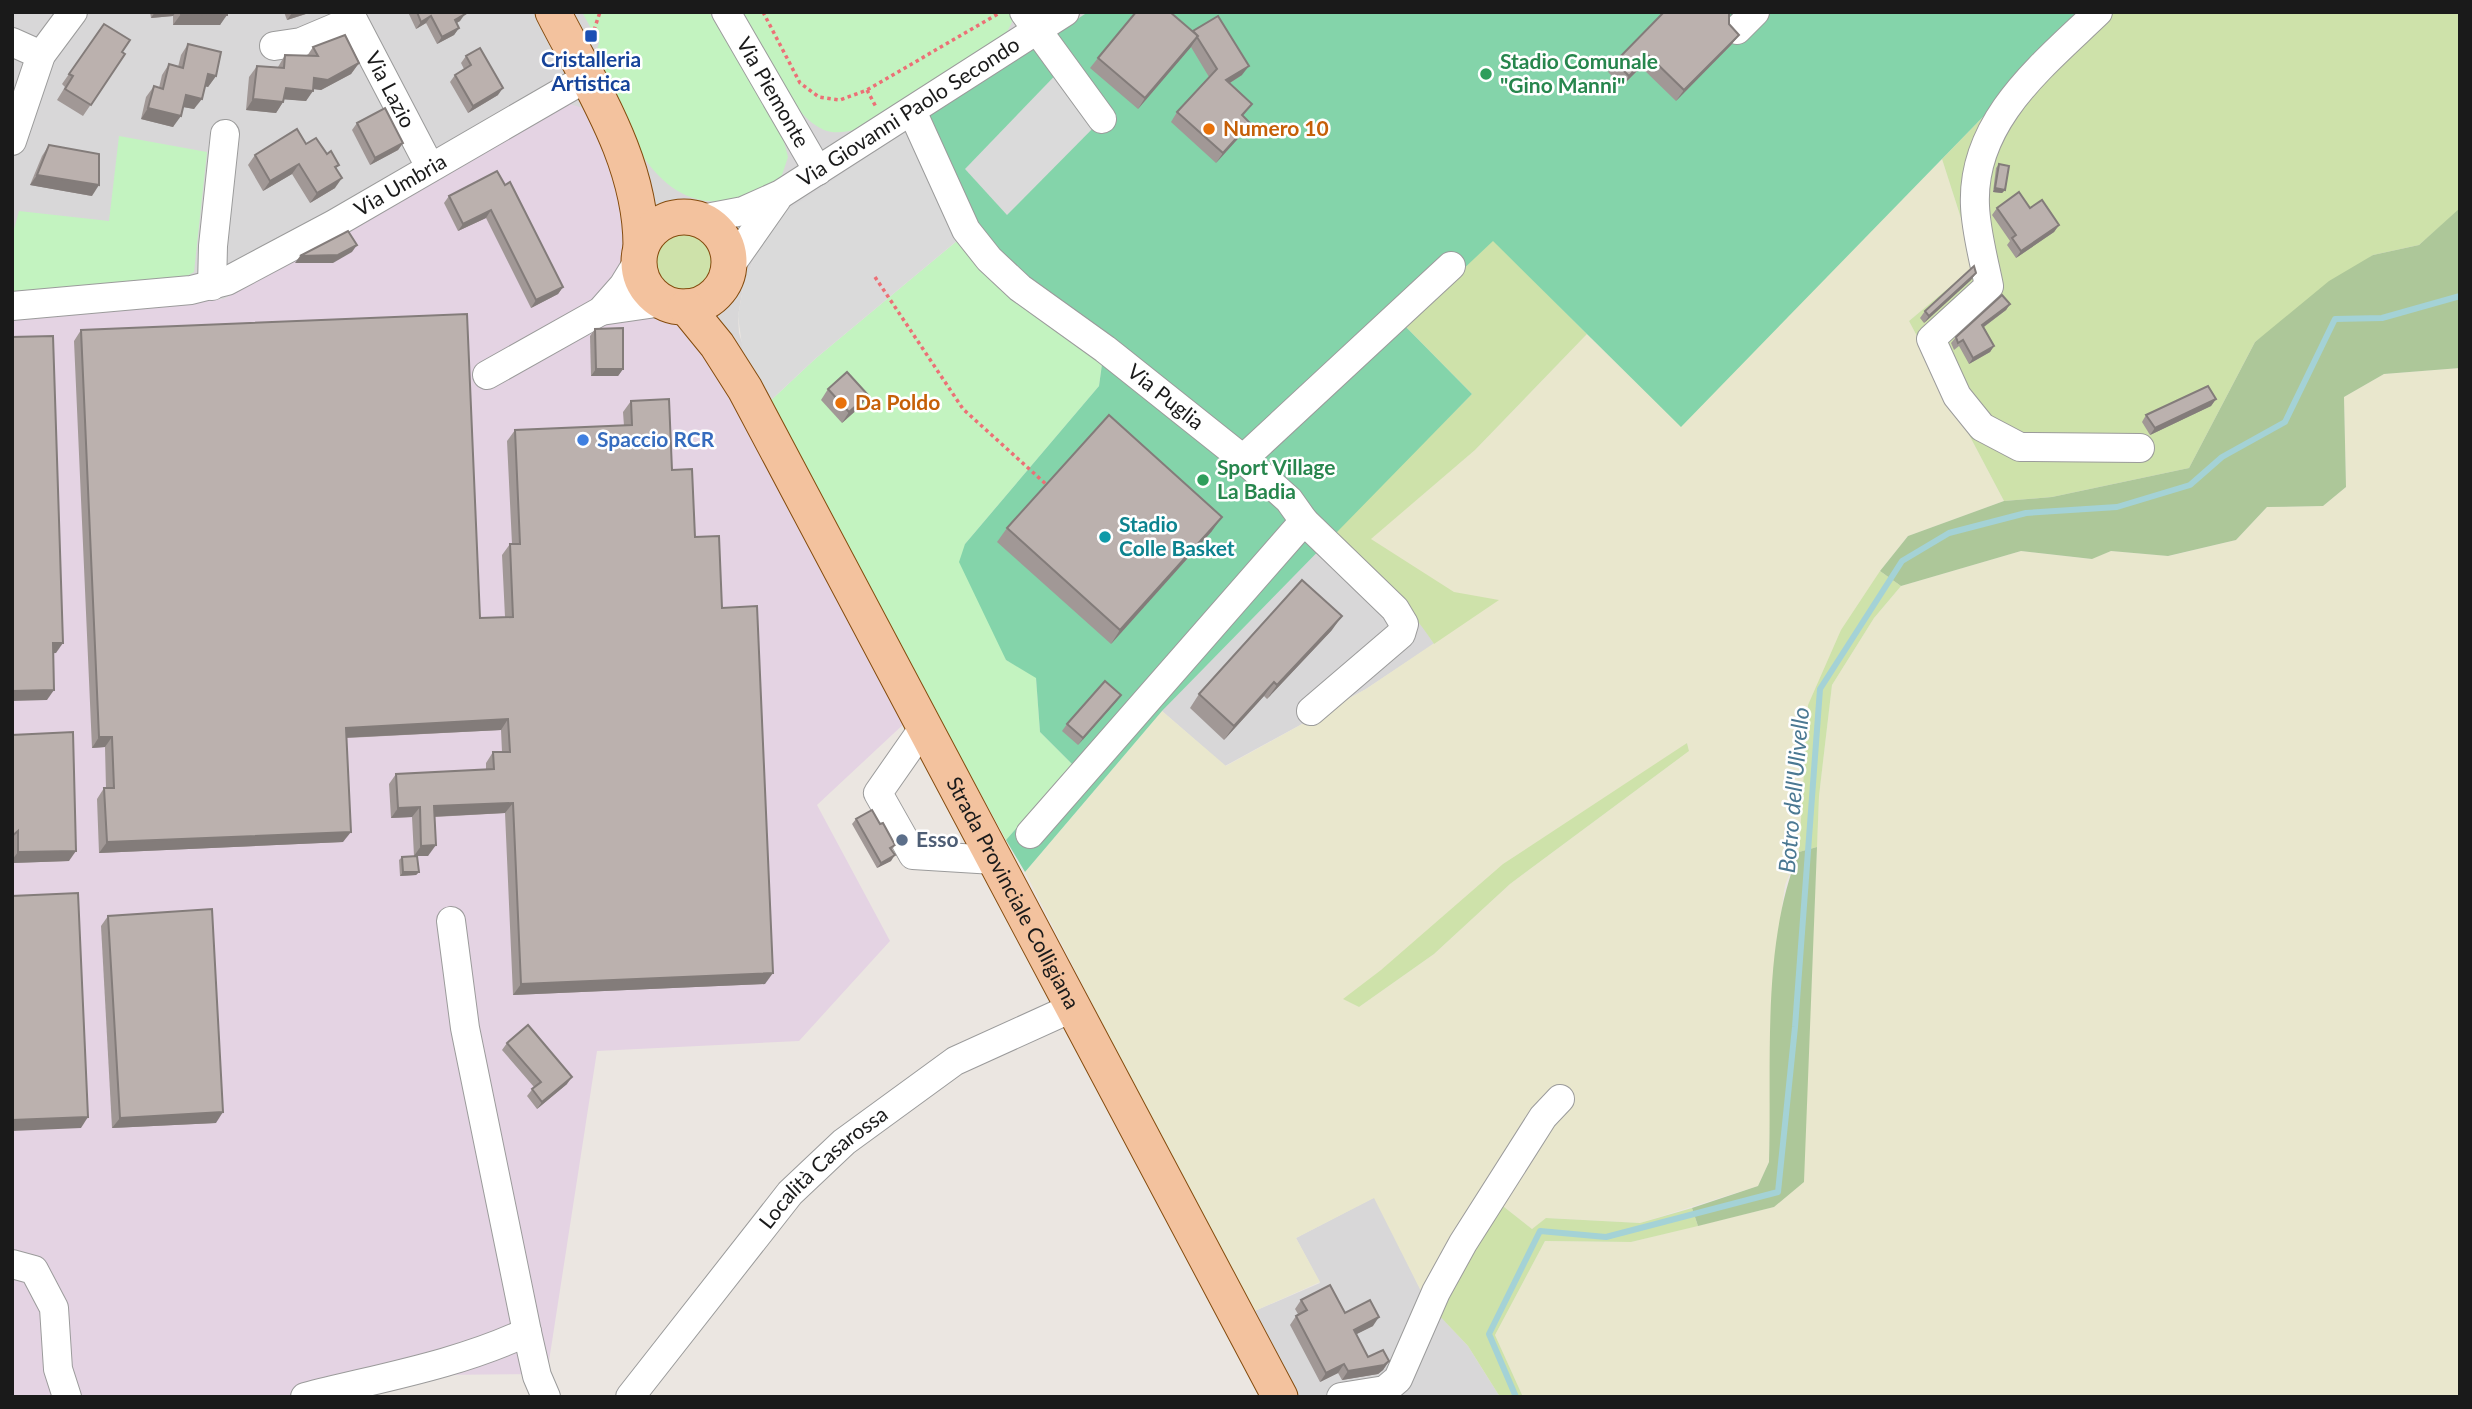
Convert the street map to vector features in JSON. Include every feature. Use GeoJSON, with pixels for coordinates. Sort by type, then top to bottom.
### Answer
{"type":"FeatureCollection","features":[{"type":"Feature","properties":{"kind":"main road"},"geometry":{"type":"LineString","coordinates":[[553,12],[624,150],[649,181],[723,238],[727,275],[714,296],[701,304],[674,304],[644,284],[639,205],[624,150]]}},
{"type":"Feature","properties":{"kind":"main road"},"geometry":{"type":"LineString","coordinates":[[640,253],[657,225],[682,216],[698,218]]}},
{"type":"Feature","properties":{"kind":"main road","name":"Strada Provinciale Colligiana"},"geometry":{"type":"LineString","coordinates":[[727,275],[731,345],[745,389]]}},
{"type":"Feature","properties":{"kind":"main road","name":"Strada Provinciale Colligiana"},"geometry":{"type":"LineString","coordinates":[[674,304],[717,345],[745,389],[1280,1397]]}},
{"type":"Feature","properties":{"kind":"street"},"geometry":{"type":"LineString","coordinates":[[12,141],[41,55],[73,12]]}},
{"type":"Feature","properties":{"kind":"street","name":"Via Piemonte"},"geometry":{"type":"LineString","coordinates":[[726,12],[818,171]]}},
{"type":"Feature","properties":{"kind":"street","name":"Via Giovanni Paolo Secondo"},"geometry":{"type":"LineString","coordinates":[[698,218],[743,211],[781,194],[912,111],[1031,22],[1065,12]]}},
{"type":"Feature","properties":{"kind":"street"},"geometry":{"type":"LineString","coordinates":[[2098,12],[2006,105],[1980,153],[1975,206],[1989,286],[1931,339],[1957,396],[1982,427],[2020,447],[2140,448]]}},
{"type":"Feature","properties":{"kind":"street"},"geometry":{"type":"LineString","coordinates":[[274,46],[302,42],[351,16]]}},
{"type":"Feature","properties":{"kind":"street","name":"Via Lazio"},"geometry":{"type":"LineString","coordinates":[[351,16],[430,167]]}},
{"type":"Feature","properties":{"kind":"street"},"geometry":{"type":"LineString","coordinates":[[1031,22],[1102,119]]}},
{"type":"Feature","properties":{"kind":"street"},"geometry":{"type":"LineString","coordinates":[[12,42],[41,55]]}},
{"type":"Feature","properties":{"kind":"street","name":"Via Umbria"},"geometry":{"type":"LineString","coordinates":[[12,306],[212,286],[266,262],[586,78]]}},
{"type":"Feature","properties":{"kind":"street","name":"Via Puglia"},"geometry":{"type":"LineString","coordinates":[[912,111],[966,230],[989,259],[1020,288],[1105,349],[1243,459],[1289,500],[1304,521],[1395,609],[1404,624],[1401,634],[1311,710]]}},
{"type":"Feature","properties":{"kind":"street"},"geometry":{"type":"LineString","coordinates":[[212,286],[225,134]]}},
{"type":"Feature","properties":{"kind":"street","name":"Via Giovanni Paolo Secondo"},"geometry":{"type":"LineString","coordinates":[[727,275],[757,223],[781,194]]}},
{"type":"Feature","properties":{"kind":"street"},"geometry":{"type":"LineString","coordinates":[[487,375],[601,311],[623,286],[640,253]]}},
{"type":"Feature","properties":{"kind":"street"},"geometry":{"type":"LineString","coordinates":[[1243,459],[1451,266]]}},
{"type":"Feature","properties":{"kind":"street"},"geometry":{"type":"LineString","coordinates":[[601,311],[674,304]]}},
{"type":"Feature","properties":{"kind":"street"},"geometry":{"type":"LineString","coordinates":[[1030,834],[1304,521]]}},
{"type":"Feature","properties":{"kind":"street"},"geometry":{"type":"LineString","coordinates":[[924,727],[878,793],[913,855],[994,860]]}},
{"type":"Feature","properties":{"kind":"street"},"geometry":{"type":"LineString","coordinates":[[451,921],[466,1028],[527,1332],[537,1376],[546,1397]]}},
{"type":"Feature","properties":{"kind":"street","name":"Località Casarossa"},"geometry":{"type":"LineString","coordinates":[[631,1397],[785,1199],[844,1142],[955,1061],[1074,1007]]}},
{"type":"Feature","properties":{"kind":"street"},"geometry":{"type":"LineString","coordinates":[[1340,1397],[1385,1390],[1398,1379],[1423,1321],[1463,1244],[1543,1117],[1560,1099]]}},
{"type":"Feature","properties":{"kind":"street"},"geometry":{"type":"LineString","coordinates":[[12,1264],[34,1270],[54,1308],[58,1370],[67,1397]]}},
{"type":"Feature","properties":{"kind":"street"},"geometry":{"type":"LineString","coordinates":[[305,1397],[468,1356],[527,1332]]}},
{"type":"Feature","properties":{"kind":"path"},"geometry":{"type":"LineString","coordinates":[[763,12],[800,83],[819,97],[840,100],[867,90],[1001,12]]}},
{"type":"Feature","properties":{"kind":"path"},"geometry":{"type":"LineString","coordinates":[[876,277],[963,409],[1048,486]]}},
{"type":"Feature","properties":{"kind":"shaded area"},"geometry":{"type":"Polygon","coordinates":[[[12,12],[1088,12],[761,240],[743,288],[738,316],[739,333],[752,375],[668,321],[660,321],[620,263],[627,244],[301,255],[224,299],[12,318],[12,12]]]}},
{"type":"Feature","properties":{"kind":"shaded area"},"geometry":{"type":"Polygon","coordinates":[[[1070,60],[1109,112],[1007,215],[965,169],[1070,60]]]}},
{"type":"Feature","properties":{"kind":"shaded area"},"geometry":{"type":"Polygon","coordinates":[[[566,103],[583,108],[622,187],[627,244],[620,264],[660,321],[678,324],[704,347],[908,720],[817,805],[890,941],[799,1041],[597,1051],[547,1374],[435,1375],[344,1397],[12,1397],[12,318],[224,299],[566,103]]]}},
{"type":"Feature","properties":{"kind":"shaded area"},"geometry":{"type":"Polygon","coordinates":[[[908,130],[958,240],[815,359],[767,404],[743,353],[738,316],[743,288],[761,240],[776,218],[908,130]]]}},
{"type":"Feature","properties":{"kind":"shaded area"},"geometry":{"type":"Polygon","coordinates":[[[1942,159],[1976,265],[1909,321],[2004,501],[1908,536],[1880,571],[1808,705],[1799,852],[1785,885],[1774,966],[1769,1162],[1758,1186],[1640,1223],[1547,1218],[1532,1229],[1499,1203],[1426,1301],[1374,1198],[1296,1238],[1320,1282],[1250,1313],[1025,872],[1162,711],[1226,766],[1366,689],[1498,600],[1454,593],[1370,539],[1475,450],[1587,334],[1681,426],[1942,159]],[[1687,743],[1344,999],[1359,1007],[1434,954],[1510,884],[1689,751],[1687,743]]]}},
{"type":"Feature","properties":{"kind":"shaded area"},"geometry":{"type":"Polygon","coordinates":[[[2460,368],[2460,1397],[1523,1397],[1495,1335],[1545,1241],[1631,1242],[1774,1207],[1803,1182],[1819,796],[1832,685],[1874,618],[1901,586],[2021,551],[2091,559],[2111,551],[2169,556],[2236,540],[2267,507],[2323,506],[2346,487],[2344,397],[2384,374],[2460,368]]]}},
{"type":"Feature","properties":{"kind":"shaded area"},"geometry":{"type":"Polygon","coordinates":[[[1333,533],[1385,581],[1418,619],[1434,644],[1366,689],[1225,766],[1162,711],[1333,533]]]}},
{"type":"Feature","properties":{"kind":"shaded area"},"geometry":{"type":"Polygon","coordinates":[[[1375,1197],[1426,1301],[1468,1346],[1500,1397],[1265,1397],[1250,1313],[1320,1283],[1296,1238],[1375,1197]]]}},
{"type":"Feature","properties":{"kind":"green space"},"geometry":{"type":"Polygon","coordinates":[[[582,12],[709,12],[783,138],[788,157],[782,175],[763,189],[733,200],[699,199],[676,190],[657,174],[627,130],[594,59],[599,43],[582,12]]]}},
{"type":"Feature","properties":{"kind":"green space"},"geometry":{"type":"Polygon","coordinates":[[[739,12],[1010,12],[1013,20],[1006,34],[856,130],[836,132],[824,130],[799,110],[776,78],[739,12]]]}},
{"type":"Feature","properties":{"kind":"green space","name":"Sport Village La Badia"},"geometry":{"type":"Polygon","coordinates":[[[1088,12],[2085,12],[1681,427],[1493,241],[1404,325],[1472,394],[1162,711],[1025,872],[1006,840],[1072,764],[1040,732],[1036,678],[1006,660],[959,562],[965,544],[1099,386],[1102,364],[1003,288],[908,130],[1088,12]]]}},
{"type":"Feature","properties":{"kind":"green space"},"geometry":{"type":"Polygon","coordinates":[[[2085,12],[2460,12],[2460,209],[2419,245],[2373,255],[2255,342],[2189,468],[2052,497],[2004,501],[1909,321],[1976,265],[1942,159],[2085,12]]]}},
{"type":"Feature","properties":{"kind":"green space"},"geometry":{"type":"Polygon","coordinates":[[[119,136],[207,152],[194,272],[185,277],[12,292],[12,237],[19,211],[109,221],[119,136]]]}},
{"type":"Feature","properties":{"kind":"green space"},"geometry":{"type":"Polygon","coordinates":[[[2460,208],[2460,368],[2384,374],[2344,397],[2346,487],[2323,506],[2267,507],[2236,540],[2168,556],[2111,551],[2092,559],[2021,551],[1901,586],[1880,571],[1908,536],[2004,501],[2052,497],[2189,468],[2255,342],[2329,281],[2373,255],[2419,245],[2460,208]]]}},
{"type":"Feature","properties":{"kind":"green space"},"geometry":{"type":"Polygon","coordinates":[[[680,230],[692,230],[710,239],[717,250],[717,276],[710,287],[699,294],[680,296],[667,291],[658,282],[653,269],[653,257],[658,244],[667,235],[680,230]]]}},
{"type":"Feature","properties":{"kind":"green space"},"geometry":{"type":"Polygon","coordinates":[[[958,240],[1102,363],[1099,386],[965,544],[1006,660],[1036,677],[1040,732],[1072,764],[1006,840],[767,404],[815,359],[958,240]]]}},
{"type":"Feature","properties":{"kind":"green space"},"geometry":{"type":"Polygon","coordinates":[[[1493,240],[1587,334],[1475,450],[1371,539],[1454,592],[1499,600],[1434,644],[1399,599],[1333,533],[1472,394],[1404,325],[1493,240]]]}},
{"type":"Feature","properties":{"kind":"green space"},"geometry":{"type":"Polygon","coordinates":[[[1880,571],[1901,586],[1874,618],[1832,685],[1819,796],[1817,847],[1799,852],[1808,705],[1841,630],[1880,571]]]}},
{"type":"Feature","properties":{"kind":"green space"},"geometry":{"type":"Polygon","coordinates":[[[1687,743],[1689,751],[1510,884],[1434,954],[1359,1007],[1343,999],[1381,970],[1503,864],[1687,743]]]}},
{"type":"Feature","properties":{"kind":"green space"},"geometry":{"type":"Polygon","coordinates":[[[1817,847],[1804,1182],[1774,1207],[1698,1226],[1692,1208],[1758,1186],[1769,1162],[1771,1004],[1779,925],[1799,852],[1817,847]]]}},
{"type":"Feature","properties":{"kind":"green space"},"geometry":{"type":"Polygon","coordinates":[[[1499,1203],[1532,1229],[1546,1218],[1640,1223],[1692,1208],[1698,1226],[1631,1242],[1545,1241],[1495,1335],[1523,1397],[1500,1397],[1468,1346],[1434,1310],[1499,1203]]]}},
{"type":"Feature","properties":{"kind":"building"},"geometry":{"type":"Polygon","coordinates":[[[227,12],[227,15],[181,14],[227,12]]]}},
{"type":"Feature","properties":{"kind":"building"},"geometry":{"type":"Polygon","coordinates":[[[417,12],[465,14],[455,20],[459,28],[442,37],[431,16],[421,22],[417,12]]]}},
{"type":"Feature","properties":{"kind":"building"},"geometry":{"type":"Polygon","coordinates":[[[1136,12],[1170,12],[1198,36],[1145,98],[1098,58],[1136,12]]]}},
{"type":"Feature","properties":{"kind":"building"},"geometry":{"type":"Polygon","coordinates":[[[1664,12],[1728,12],[1729,24],[1739,35],[1684,90],[1649,56],[1629,76],[1615,62],[1664,12]]]}},
{"type":"Feature","properties":{"kind":"building"},"geometry":{"type":"Polygon","coordinates":[[[1218,16],[1249,66],[1226,80],[1252,104],[1242,115],[1250,123],[1223,153],[1177,112],[1217,69],[1193,31],[1218,16]]]}},
{"type":"Feature","properties":{"kind":"building"},"geometry":{"type":"Polygon","coordinates":[[[104,24],[130,40],[122,52],[125,54],[91,105],[65,89],[73,76],[69,74],[104,24]]]}},
{"type":"Feature","properties":{"kind":"building"},"geometry":{"type":"Polygon","coordinates":[[[345,35],[359,63],[328,80],[314,78],[313,91],[286,88],[283,102],[253,99],[257,66],[284,68],[285,55],[318,56],[313,47],[345,35]]]}},
{"type":"Feature","properties":{"kind":"building"},"geometry":{"type":"Polygon","coordinates":[[[188,44],[221,52],[216,76],[208,74],[202,99],[186,95],[181,116],[148,108],[154,86],[163,89],[169,64],[183,68],[188,44]]]}},
{"type":"Feature","properties":{"kind":"building"},"geometry":{"type":"Polygon","coordinates":[[[480,48],[503,88],[473,106],[455,75],[471,65],[466,56],[480,48]]]}},
{"type":"Feature","properties":{"kind":"building"},"geometry":{"type":"Polygon","coordinates":[[[385,108],[403,143],[375,158],[357,123],[385,108]]]}},
{"type":"Feature","properties":{"kind":"building"},"geometry":{"type":"Polygon","coordinates":[[[297,129],[306,144],[316,138],[327,154],[331,151],[339,165],[335,167],[342,178],[317,193],[299,164],[270,181],[255,155],[297,129]]]}},
{"type":"Feature","properties":{"kind":"building"},"geometry":{"type":"Polygon","coordinates":[[[49,145],[99,154],[99,185],[37,175],[49,145]]]}},
{"type":"Feature","properties":{"kind":"building"},"geometry":{"type":"Polygon","coordinates":[[[1999,164],[2009,166],[2005,190],[1995,188],[1999,164]]]}},
{"type":"Feature","properties":{"kind":"building"},"geometry":{"type":"Polygon","coordinates":[[[497,171],[505,185],[510,182],[563,287],[536,300],[491,210],[463,224],[449,196],[497,171]]]}},
{"type":"Feature","properties":{"kind":"building"},"geometry":{"type":"Polygon","coordinates":[[[2019,192],[2030,208],[2042,200],[2059,225],[2021,251],[2012,238],[2016,235],[1997,208],[2019,192]]]}},
{"type":"Feature","properties":{"kind":"building"},"geometry":{"type":"Polygon","coordinates":[[[348,231],[357,245],[338,255],[300,256],[348,231]]]}},
{"type":"Feature","properties":{"kind":"building"},"geometry":{"type":"Polygon","coordinates":[[[1974,266],[1976,273],[1929,316],[1925,311],[1974,266]]]}},
{"type":"Feature","properties":{"kind":"building"},"geometry":{"type":"Polygon","coordinates":[[[2002,295],[2010,304],[1982,325],[1994,346],[1973,358],[1963,340],[1958,343],[1956,337],[2002,295]]]}},
{"type":"Feature","properties":{"kind":"building"},"geometry":{"type":"Polygon","coordinates":[[[467,314],[480,618],[513,617],[510,544],[520,544],[515,430],[632,425],[631,401],[669,399],[672,470],[692,469],[695,537],[719,536],[722,608],[757,606],[773,973],[521,984],[513,803],[434,806],[436,845],[421,846],[420,807],[398,808],[396,774],[494,769],[493,752],[510,752],[508,719],[346,728],[351,832],[107,842],[104,788],[114,788],[112,737],[99,737],[81,330],[467,314]]]}},
{"type":"Feature","properties":{"kind":"building"},"geometry":{"type":"Polygon","coordinates":[[[623,328],[623,369],[596,369],[595,329],[623,328]]]}},
{"type":"Feature","properties":{"kind":"building"},"geometry":{"type":"Polygon","coordinates":[[[53,336],[63,643],[53,643],[54,690],[12,691],[12,337],[53,336]]]}},
{"type":"Feature","properties":{"kind":"building"},"geometry":{"type":"Polygon","coordinates":[[[847,372],[868,395],[849,412],[828,389],[847,372]]]}},
{"type":"Feature","properties":{"kind":"building"},"geometry":{"type":"Polygon","coordinates":[[[2208,386],[2216,399],[2155,428],[2146,415],[2208,386]]]}},
{"type":"Feature","properties":{"kind":"building","name":"Stadio Colle Basket"},"geometry":{"type":"Polygon","coordinates":[[[1109,415],[1222,517],[1120,630],[1007,528],[1109,415]]]}},
{"type":"Feature","properties":{"kind":"building"},"geometry":{"type":"Polygon","coordinates":[[[1302,580],[1342,616],[1277,685],[1274,682],[1234,726],[1199,694],[1302,580]]]}},
{"type":"Feature","properties":{"kind":"building"},"geometry":{"type":"Polygon","coordinates":[[[1105,681],[1121,695],[1083,738],[1067,724],[1105,681]]]}},
{"type":"Feature","properties":{"kind":"building"},"geometry":{"type":"Polygon","coordinates":[[[73,732],[76,851],[18,852],[18,831],[12,836],[12,735],[73,732]]]}},
{"type":"Feature","properties":{"kind":"building"},"geometry":{"type":"Polygon","coordinates":[[[872,810],[895,845],[890,848],[895,855],[881,863],[856,819],[872,810]]]}},
{"type":"Feature","properties":{"kind":"building"},"geometry":{"type":"Polygon","coordinates":[[[417,856],[419,872],[403,872],[402,857],[417,856]]]}},
{"type":"Feature","properties":{"kind":"building"},"geometry":{"type":"Polygon","coordinates":[[[78,893],[88,1117],[12,1120],[12,896],[78,893]]]}},
{"type":"Feature","properties":{"kind":"building"},"geometry":{"type":"Polygon","coordinates":[[[212,909],[223,1112],[120,1118],[108,916],[212,909]]]}},
{"type":"Feature","properties":{"kind":"building"},"geometry":{"type":"Polygon","coordinates":[[[528,1025],[572,1077],[542,1102],[532,1089],[541,1082],[507,1043],[528,1025]]]}},
{"type":"Feature","properties":{"kind":"building"},"geometry":{"type":"Polygon","coordinates":[[[1330,1285],[1345,1313],[1370,1300],[1379,1317],[1354,1330],[1368,1357],[1383,1350],[1389,1361],[1384,1365],[1348,1371],[1344,1364],[1326,1373],[1296,1316],[1307,1310],[1301,1300],[1330,1285]]]}},
{"type":"Feature","properties":{"kind":"waterway","name":"Botro dell'Ulivello"},"geometry":{"type":"LineString","coordinates":[[1516,1397],[1489,1334],[1540,1231],[1606,1237],[1778,1192],[1795,1027],[1820,689],[1902,561],[1949,533],[2026,513],[2117,507],[2190,485],[2222,457],[2285,422],[2335,319],[2382,318],[2460,296]]}},
{"type":"Feature","properties":{"kind":"place","name":"Cristalleria Artistica"},"geometry":{"type":"Point","coordinates":[591,36]}},
{"type":"Feature","properties":{"kind":"place","name":"Stadio Comunale \"Gino Manni\""},"geometry":{"type":"Point","coordinates":[1486,74]}},
{"type":"Feature","properties":{"kind":"place","name":"Numero 10"},"geometry":{"type":"Point","coordinates":[1209,129]}},
{"type":"Feature","properties":{"kind":"place","name":"Da Poldo"},"geometry":{"type":"Point","coordinates":[841,403]}},
{"type":"Feature","properties":{"kind":"place","name":"Spaccio RCR"},"geometry":{"type":"Point","coordinates":[583,440]}},
{"type":"Feature","properties":{"kind":"place","name":"Sport Village La Badia"},"geometry":{"type":"Point","coordinates":[1203,480]}},
{"type":"Feature","properties":{"kind":"place","name":"Stadio Colle Basket"},"geometry":{"type":"Point","coordinates":[1105,537]}},
{"type":"Feature","properties":{"kind":"place","name":"Esso"},"geometry":{"type":"Point","coordinates":[902,840]}}]}
